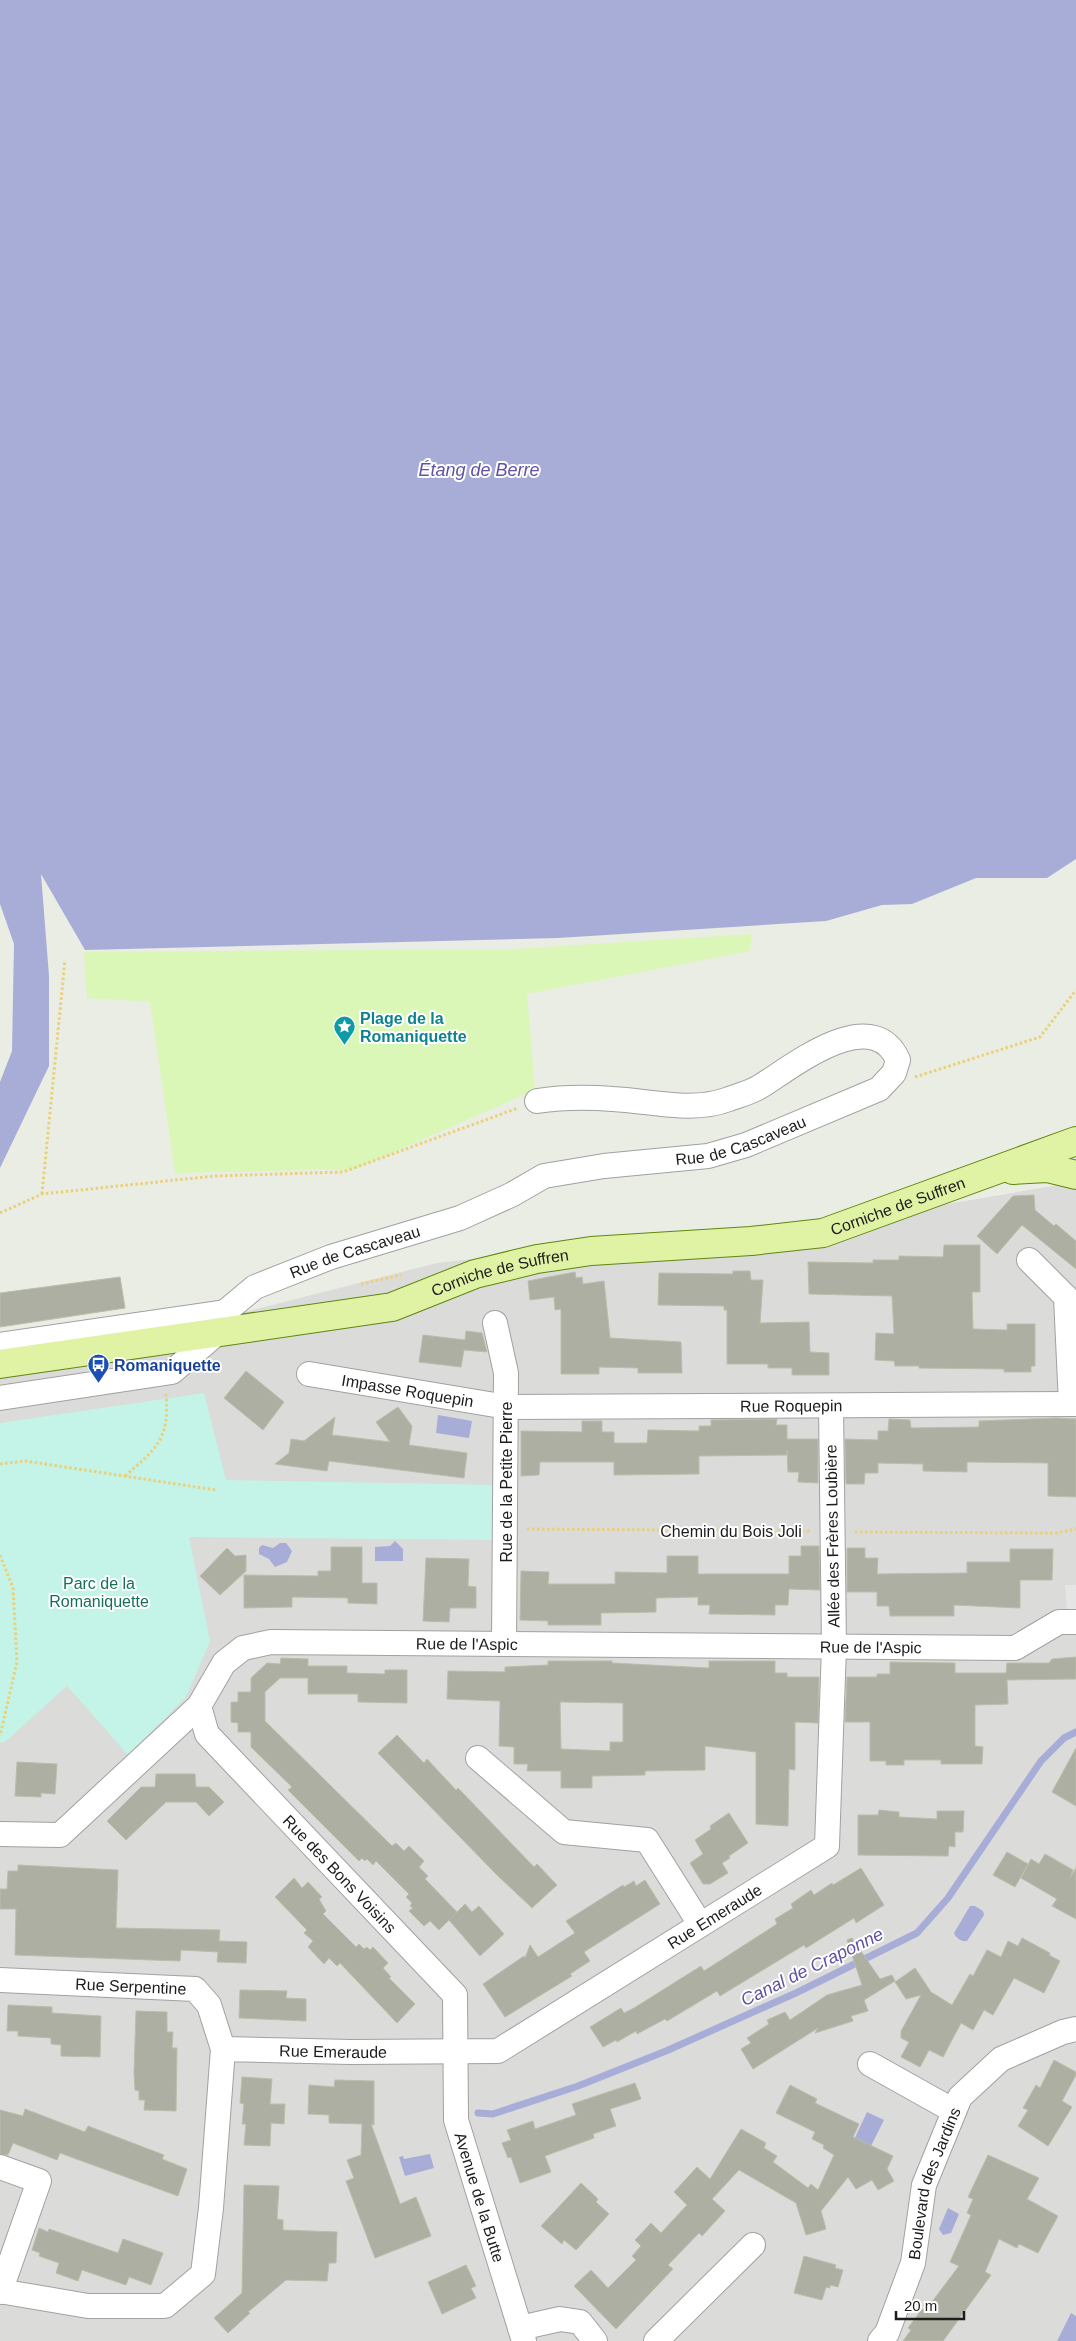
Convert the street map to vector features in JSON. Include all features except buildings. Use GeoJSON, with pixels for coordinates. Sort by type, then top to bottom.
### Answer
{"type":"FeatureCollection","features":[{"type":"Feature","properties":{"kind":"main road","name":"Corniche de Suffren"},"geometry":{"type":"LineString","coordinates":[[0,1364],[221,1323],[392,1307],[475,1274],[537,1259],[591,1251],[751,1241],[823,1232],[1076,1141]]}},
{"type":"Feature","properties":{"kind":"main road","name":"Corniche de Suffren"},"geometry":{"type":"LineString","coordinates":[[996,1169],[1047,1168],[1076,1175]]}},
{"type":"Feature","properties":{"kind":"street","name":"Rue de Cascaveau"},"geometry":{"type":"LineString","coordinates":[[164,1374],[172,1372],[255,1287],[331,1256],[460,1218],[511,1195],[544,1176],[604,1166],[708,1156],[746,1145],[879,1089],[894,1072],[898,1060],[886,1043],[875,1038],[849,1038],[822,1046],[759,1088],[724,1101],[694,1107],[568,1096],[537,1101]]}},
{"type":"Feature","properties":{"kind":"street"},"geometry":{"type":"LineString","coordinates":[[1029,1260],[1066,1296],[1073,1404]]}},
{"type":"Feature","properties":{"kind":"street"},"geometry":{"type":"LineString","coordinates":[[0,1345],[221,1323]]}},
{"type":"Feature","properties":{"kind":"street","name":"Rue de la Petite Pierre"},"geometry":{"type":"LineString","coordinates":[[495,1323],[506,1373],[507,1407],[504,1643]]}},
{"type":"Feature","properties":{"kind":"street"},"geometry":{"type":"LineString","coordinates":[[0,1398],[164,1374]]}},
{"type":"Feature","properties":{"kind":"street","name":"Impasse Roquepin"},"geometry":{"type":"LineString","coordinates":[[309,1374],[507,1407]]}},
{"type":"Feature","properties":{"kind":"street","name":"Rue Roquepin"},"geometry":{"type":"LineString","coordinates":[[507,1407],[1073,1404]]}},
{"type":"Feature","properties":{"kind":"street","name":"Allée des Frères Loubière"},"geometry":{"type":"LineString","coordinates":[[827,1846],[834,1646],[830,1406]]}},
{"type":"Feature","properties":{"kind":"street","name":"Rue de l'Aspic"},"geometry":{"type":"LineString","coordinates":[[0,1834],[60,1835],[199,1706],[224,1663],[243,1648],[271,1642],[1015,1648],[1059,1622],[1076,1622]]}},
{"type":"Feature","properties":{"kind":"street","name":"Rue des Bons Voisins"},"geometry":{"type":"LineString","coordinates":[[199,1706],[207,1734],[455,1995],[454,2050]]}},
{"type":"Feature","properties":{"kind":"street"},"geometry":{"type":"LineString","coordinates":[[478,1758],[564,1832],[647,1840],[700,1924]]}},
{"type":"Feature","properties":{"kind":"street","name":"Rue Emeraude"},"geometry":{"type":"LineString","coordinates":[[223,2049],[351,2052],[498,2051],[827,1846]]}},
{"type":"Feature","properties":{"kind":"street","name":"Rue Serpentine"},"geometry":{"type":"LineString","coordinates":[[0,1980],[195,1989],[209,2004],[223,2049]]}},
{"type":"Feature","properties":{"kind":"street","name":"Boulevard des Jardins"},"geometry":{"type":"LineString","coordinates":[[880,2341],[887,2333],[913,2263],[924,2185],[960,2098],[1001,2059],[1063,2032],[1076,2029]]}},
{"type":"Feature","properties":{"kind":"street"},"geometry":{"type":"LineString","coordinates":[[0,2167],[39,2181],[0,2291],[88,2306],[165,2306],[203,2274],[212,2208],[223,2049]]}},
{"type":"Feature","properties":{"kind":"street","name":"Avenue de la Butte"},"geometry":{"type":"LineString","coordinates":[[454,2050],[456,2120],[522,2335]]}},
{"type":"Feature","properties":{"kind":"street"},"geometry":{"type":"LineString","coordinates":[[870,2064],[954,2111]]}},
{"type":"Feature","properties":{"kind":"street"},"geometry":{"type":"LineString","coordinates":[[656,2341],[753,2245]]}},
{"type":"Feature","properties":{"kind":"street"},"geometry":{"type":"LineString","coordinates":[[522,2335],[560,2319],[580,2322],[595,2341]]}},
{"type":"Feature","properties":{"kind":"path"},"geometry":{"type":"LineString","coordinates":[[42,1194],[64,960]]}},
{"type":"Feature","properties":{"kind":"path"},"geometry":{"type":"LineString","coordinates":[[879,1089],[1040,1037],[1076,990]]}},
{"type":"Feature","properties":{"kind":"path"},"geometry":{"type":"LineString","coordinates":[[0,1213],[42,1194],[214,1176],[343,1172],[537,1101]]}},
{"type":"Feature","properties":{"kind":"path"},"geometry":{"type":"LineString","coordinates":[[124,1476],[150,1456],[164,1433],[167,1407],[164,1374]]}},
{"type":"Feature","properties":{"kind":"path"},"geometry":{"type":"LineString","coordinates":[[0,1464],[25,1462],[216,1490]]}},
{"type":"Feature","properties":{"kind":"path","name":"Chemin du Bois Joli"},"geometry":{"type":"LineString","coordinates":[[506,1529],[1056,1533],[1076,1529]]}},
{"type":"Feature","properties":{"kind":"path"},"geometry":{"type":"LineString","coordinates":[[0,1555],[13,1588],[17,1662],[0,1736]]}},
{"type":"Feature","properties":{"kind":"shaded area"},"geometry":{"type":"Polygon","coordinates":[[[1076,1182],[1076,2341],[0,2341],[0,1342],[178,1329],[437,1263],[930,1207],[1076,1182]]]}},
{"type":"Feature","properties":{"kind":"shaded area"},"geometry":{"type":"Polygon","coordinates":[[[1065,1585],[1076,1585],[1076,1610],[1067,1610],[1065,1585]]]}},
{"type":"Feature","properties":{"kind":"sand","name":"Plage de la Romaniquette"},"geometry":{"type":"Polygon","coordinates":[[[752,934],[750,951],[527,994],[535,1090],[355,1169],[175,1173],[150,1002],[87,998],[84,952],[514,949],[752,934]]]}},
{"type":"Feature","properties":{"kind":"green space","name":"Parc de la Romaniquette"},"geometry":{"type":"Polygon","coordinates":[[[204,1393],[226,1480],[499,1485],[497,1540],[189,1537],[210,1641],[186,1697],[128,1755],[67,1686],[5,1742],[0,1743],[0,1423],[204,1393]]]}},
{"type":"Feature","properties":{"kind":"water","name":"Étang de Berre"},"geometry":{"type":"Polygon","coordinates":[[[0,0],[1076,0],[1076,859],[1047,878],[976,878],[912,904],[882,905],[826,921],[558,938],[85,950],[41,874],[49,976],[49,1066],[0,1168],[0,1082],[12,1051],[14,944],[0,904],[0,0]]]}},
{"type":"Feature","properties":{"kind":"water"},"geometry":{"type":"Polygon","coordinates":[[[438,1415],[472,1421],[469,1438],[436,1433],[438,1415]]]}},
{"type":"Feature","properties":{"kind":"water"},"geometry":{"type":"Polygon","coordinates":[[[395,1541],[403,1549],[403,1561],[375,1561],[375,1547],[390,1546],[395,1541]]]}},
{"type":"Feature","properties":{"kind":"water"},"geometry":{"type":"Polygon","coordinates":[[[280,1543],[286,1543],[292,1551],[287,1562],[275,1567],[269,1559],[259,1554],[259,1548],[262,1545],[273,1548],[280,1543]]]}},
{"type":"Feature","properties":{"kind":"water"},"geometry":{"type":"Polygon","coordinates":[[[970,1906],[975,1906],[983,1911],[984,1915],[967,1941],[963,1941],[957,1938],[954,1933],[970,1906]]]}},
{"type":"Feature","properties":{"kind":"water"},"geometry":{"type":"Polygon","coordinates":[[[867,2112],[884,2120],[866,2156],[853,2142],[867,2112]]]}},
{"type":"Feature","properties":{"kind":"water"},"geometry":{"type":"Polygon","coordinates":[[[430,2154],[434,2168],[405,2176],[399,2157],[403,2156],[404,2159],[430,2154]]]}},
{"type":"Feature","properties":{"kind":"water"},"geometry":{"type":"Polygon","coordinates":[[[948,2208],[959,2214],[951,2233],[943,2235],[939,2229],[948,2208]]]}},
{"type":"Feature","properties":{"kind":"water"},"geometry":{"type":"Polygon","coordinates":[[[1071,2313],[1076,2316],[1076,2341],[1057,2341],[1071,2313]]]}},
{"type":"Feature","properties":{"kind":"waterway","name":"Canal de Craponne"},"geometry":{"type":"LineString","coordinates":[[478,2113],[493,2114],[578,2086],[666,2051],[798,1992],[917,1933],[948,1898],[1041,1761],[1064,1738],[1076,1732]]}},
{"type":"Feature","properties":{"kind":"place","name":"Plage de la Romaniquette"},"geometry":{"type":"Point","coordinates":[344,1046]}},
{"type":"Feature","properties":{"kind":"place","name":"Romaniquette"},"geometry":{"type":"Point","coordinates":[98,1384]}}]}
